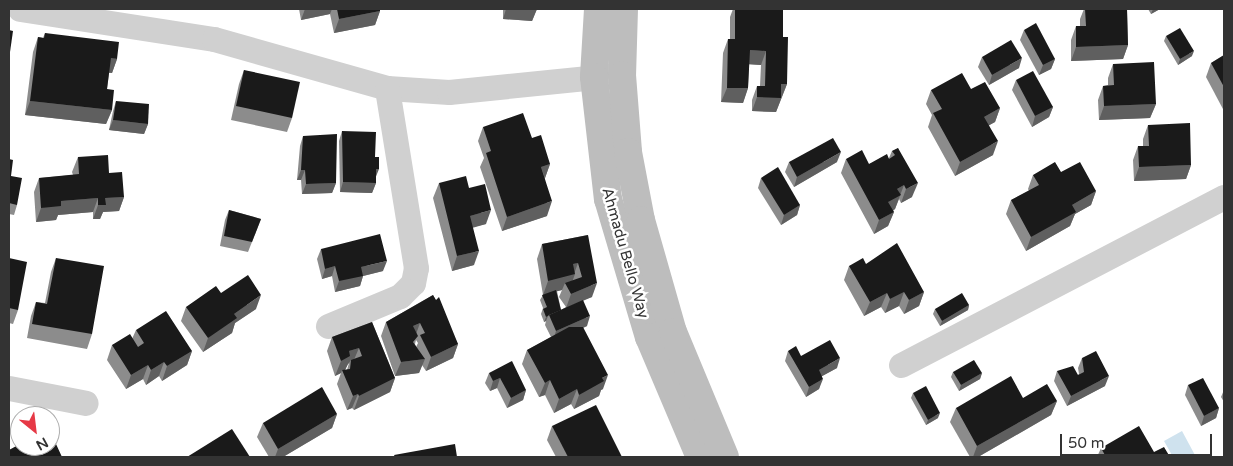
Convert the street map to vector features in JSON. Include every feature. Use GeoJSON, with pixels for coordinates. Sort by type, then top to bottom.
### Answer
{"type":"FeatureCollection","features":[{"type":"Feature","properties":{"kind":"main road","name":"Ahmadu Bello Way"},"geometry":{"type":"LineString","coordinates":[[598,9],[594,77],[608,199],[626,266],[659,364],[700,457]]}},
{"type":"Feature","properties":{"kind":"main road","name":"Ahmadu Bello Way"},"geometry":{"type":"LineString","coordinates":[[624,9],[622,75],[628,152],[657,283],[694,390],[725,457]]}},
{"type":"Feature","properties":{"kind":"street"},"geometry":{"type":"LineString","coordinates":[[20,9],[214,40],[387,88],[449,92],[622,75]]}},
{"type":"Feature","properties":{"kind":"street"},"geometry":{"type":"LineString","coordinates":[[328,326],[400,296],[412,283],[416,268],[387,88]]}},
{"type":"Feature","properties":{"kind":"street"},"geometry":{"type":"LineString","coordinates":[[901,365],[1224,197]]}},
{"type":"Feature","properties":{"kind":"street"},"geometry":{"type":"LineString","coordinates":[[9,388],[86,403]]}},
{"type":"Feature","properties":{"kind":"water"},"geometry":{"type":"Polygon","coordinates":[[[1182,431],[1196,457],[1173,457],[1164,441],[1182,431]]]}},
{"type":"Feature","properties":{"kind":"building"},"geometry":{"type":"Polygon","coordinates":[[[337,9],[380,9],[380,11],[339,19],[337,9]]]}},
{"type":"Feature","properties":{"kind":"building"},"geometry":{"type":"Polygon","coordinates":[[[735,9],[783,9],[783,37],[788,37],[787,84],[781,84],[781,98],[757,97],[757,86],[765,86],[766,51],[750,50],[748,88],[727,88],[728,39],[735,39],[735,9]]]}},
{"type":"Feature","properties":{"kind":"building"},"geometry":{"type":"Polygon","coordinates":[[[1085,9],[1127,9],[1128,45],[1076,47],[1076,26],[1086,26],[1085,9]]]}},
{"type":"Feature","properties":{"kind":"building"},"geometry":{"type":"Polygon","coordinates":[[[1036,23],[1055,59],[1043,65],[1024,30],[1036,23]]]}},
{"type":"Feature","properties":{"kind":"building"},"geometry":{"type":"Polygon","coordinates":[[[1180,28],[1194,51],[1180,59],[1166,36],[1180,28]]]}},
{"type":"Feature","properties":{"kind":"building"},"geometry":{"type":"Polygon","coordinates":[[[9,30],[13,31],[9,59],[9,30]]]}},
{"type":"Feature","properties":{"kind":"building"},"geometry":{"type":"Polygon","coordinates":[[[45,33],[119,42],[117,59],[111,58],[107,89],[114,90],[112,110],[30,101],[38,37],[44,38],[45,33]]]}},
{"type":"Feature","properties":{"kind":"building"},"geometry":{"type":"Polygon","coordinates":[[[1011,40],[1022,58],[992,75],[982,57],[1011,40]]]}},
{"type":"Feature","properties":{"kind":"building"},"geometry":{"type":"Polygon","coordinates":[[[1224,55],[1224,87],[1211,63],[1224,55]]]}},
{"type":"Feature","properties":{"kind":"building"},"geometry":{"type":"Polygon","coordinates":[[[1154,62],[1156,104],[1104,106],[1103,86],[1114,85],[1113,64],[1154,62]]]}},
{"type":"Feature","properties":{"kind":"building"},"geometry":{"type":"Polygon","coordinates":[[[244,70],[300,82],[292,118],[236,106],[244,70]]]}},
{"type":"Feature","properties":{"kind":"building"},"geometry":{"type":"Polygon","coordinates":[[[1033,71],[1053,107],[1035,116],[1016,80],[1033,71]]]}},
{"type":"Feature","properties":{"kind":"building"},"geometry":{"type":"Polygon","coordinates":[[[962,73],[971,89],[985,82],[1000,108],[984,117],[998,141],[960,162],[933,113],[942,109],[931,90],[962,73]]]}},
{"type":"Feature","properties":{"kind":"building"},"geometry":{"type":"Polygon","coordinates":[[[116,101],[149,104],[148,124],[113,120],[116,101]]]}},
{"type":"Feature","properties":{"kind":"building"},"geometry":{"type":"Polygon","coordinates":[[[523,113],[532,138],[541,135],[550,164],[541,167],[552,201],[507,217],[486,153],[491,151],[483,127],[523,113]]]}},
{"type":"Feature","properties":{"kind":"building"},"geometry":{"type":"Polygon","coordinates":[[[1190,123],[1191,165],[1139,167],[1138,146],[1149,146],[1148,125],[1190,123]]]}},
{"type":"Feature","properties":{"kind":"building"},"geometry":{"type":"Polygon","coordinates":[[[342,131],[376,132],[375,157],[379,157],[379,169],[376,169],[376,183],[343,182],[342,131]]]}},
{"type":"Feature","properties":{"kind":"building"},"geometry":{"type":"Polygon","coordinates":[[[337,134],[336,183],[306,184],[305,170],[301,170],[303,136],[337,134]]]}},
{"type":"Feature","properties":{"kind":"building"},"geometry":{"type":"Polygon","coordinates":[[[833,138],[841,152],[797,177],[789,162],[833,138]]]}},
{"type":"Feature","properties":{"kind":"building"},"geometry":{"type":"Polygon","coordinates":[[[898,148],[918,183],[906,189],[904,185],[897,189],[901,195],[888,202],[894,212],[879,220],[846,159],[862,150],[869,164],[887,154],[889,159],[895,155],[892,151],[898,148]]]}},
{"type":"Feature","properties":{"kind":"building"},"geometry":{"type":"Polygon","coordinates":[[[108,155],[109,173],[122,172],[124,197],[105,198],[106,205],[98,205],[98,198],[61,201],[61,206],[41,208],[39,178],[79,174],[78,157],[108,155]]]}},
{"type":"Feature","properties":{"kind":"building"},"geometry":{"type":"Polygon","coordinates":[[[9,159],[13,160],[11,176],[22,178],[17,205],[9,203],[9,159]]]}},
{"type":"Feature","properties":{"kind":"building"},"geometry":{"type":"Polygon","coordinates":[[[1055,162],[1061,172],[1080,162],[1096,191],[1072,205],[1076,212],[1031,237],[1011,200],[1039,185],[1033,175],[1055,162]]]}},
{"type":"Feature","properties":{"kind":"building"},"geometry":{"type":"Polygon","coordinates":[[[778,167],[800,205],[784,215],[761,178],[778,167]]]}},
{"type":"Feature","properties":{"kind":"building"},"geometry":{"type":"Polygon","coordinates":[[[466,176],[469,188],[485,184],[491,210],[470,216],[479,251],[457,256],[439,183],[466,176]]]}},
{"type":"Feature","properties":{"kind":"building"},"geometry":{"type":"Polygon","coordinates":[[[229,210],[261,219],[252,242],[224,236],[229,210]]]}},
{"type":"Feature","properties":{"kind":"building"},"geometry":{"type":"Polygon","coordinates":[[[380,234],[387,261],[361,267],[363,276],[339,281],[335,266],[325,269],[321,249],[380,234]]]}},
{"type":"Feature","properties":{"kind":"building"},"geometry":{"type":"Polygon","coordinates":[[[588,235],[597,283],[571,294],[565,283],[582,277],[578,263],[573,264],[575,274],[548,281],[542,244],[588,235]]]}},
{"type":"Feature","properties":{"kind":"building"},"geometry":{"type":"Polygon","coordinates":[[[897,243],[924,292],[909,300],[904,292],[890,299],[887,293],[870,302],[849,266],[863,258],[866,264],[897,243]]]}},
{"type":"Feature","properties":{"kind":"building"},"geometry":{"type":"Polygon","coordinates":[[[9,258],[27,262],[18,310],[9,308],[9,258]]]}},
{"type":"Feature","properties":{"kind":"building"},"geometry":{"type":"Polygon","coordinates":[[[56,258],[104,266],[92,334],[32,324],[36,302],[47,304],[56,258]]]}},
{"type":"Feature","properties":{"kind":"building"},"geometry":{"type":"Polygon","coordinates":[[[248,275],[261,295],[234,314],[237,318],[208,338],[186,307],[216,286],[221,293],[248,275]]]}},
{"type":"Feature","properties":{"kind":"building"},"geometry":{"type":"Polygon","coordinates":[[[556,290],[561,310],[546,317],[543,309],[547,307],[542,295],[556,290]]]}},
{"type":"Feature","properties":{"kind":"building"},"geometry":{"type":"Polygon","coordinates":[[[962,293],[969,305],[942,321],[935,309],[962,293]]]}},
{"type":"Feature","properties":{"kind":"building"},"geometry":{"type":"Polygon","coordinates":[[[433,295],[436,300],[439,297],[458,344],[431,357],[420,335],[425,333],[420,323],[413,326],[418,336],[413,342],[425,359],[401,362],[386,322],[433,295]]]}},
{"type":"Feature","properties":{"kind":"building"},"geometry":{"type":"Polygon","coordinates":[[[583,300],[590,316],[556,331],[549,315],[583,300]]]}},
{"type":"Feature","properties":{"kind":"building"},"geometry":{"type":"Polygon","coordinates":[[[166,311],[192,351],[167,366],[164,362],[151,370],[148,365],[131,375],[112,345],[130,334],[138,347],[144,343],[136,330],[166,311]]]}},
{"type":"Feature","properties":{"kind":"building"},"geometry":{"type":"Polygon","coordinates":[[[372,322],[395,378],[359,396],[358,394],[353,396],[342,370],[350,369],[351,360],[362,356],[359,348],[349,351],[350,356],[341,361],[332,337],[372,322]]]}},
{"type":"Feature","properties":{"kind":"building"},"geometry":{"type":"Polygon","coordinates":[[[569,327],[583,327],[608,375],[602,378],[604,381],[579,395],[577,389],[559,399],[550,380],[545,383],[527,350],[569,327]]]}},
{"type":"Feature","properties":{"kind":"building"},"geometry":{"type":"Polygon","coordinates":[[[830,340],[840,358],[819,370],[823,379],[809,387],[788,351],[796,346],[801,356],[830,340]]]}},
{"type":"Feature","properties":{"kind":"building"},"geometry":{"type":"Polygon","coordinates":[[[1096,351],[1109,376],[1071,396],[1057,371],[1073,366],[1078,375],[1084,372],[1082,358],[1096,351]]]}},
{"type":"Feature","properties":{"kind":"building"},"geometry":{"type":"Polygon","coordinates":[[[974,360],[982,373],[961,385],[953,372],[974,360]]]}},
{"type":"Feature","properties":{"kind":"building"},"geometry":{"type":"Polygon","coordinates":[[[512,361],[526,390],[511,398],[500,378],[493,381],[489,373],[512,361]]]}},
{"type":"Feature","properties":{"kind":"building"},"geometry":{"type":"Polygon","coordinates":[[[1011,376],[1023,398],[1047,384],[1057,401],[977,446],[956,408],[1011,376]]]}},
{"type":"Feature","properties":{"kind":"building"},"geometry":{"type":"Polygon","coordinates":[[[1203,378],[1219,408],[1204,416],[1188,385],[1203,378]]]}},
{"type":"Feature","properties":{"kind":"building"},"geometry":{"type":"Polygon","coordinates":[[[926,386],[940,413],[928,420],[913,393],[926,386]]]}},
{"type":"Feature","properties":{"kind":"building"},"geometry":{"type":"Polygon","coordinates":[[[322,387],[337,414],[278,449],[263,423],[322,387]]]}},
{"type":"Feature","properties":{"kind":"building"},"geometry":{"type":"Polygon","coordinates":[[[596,405],[622,457],[568,457],[552,426],[596,405]]]}},
{"type":"Feature","properties":{"kind":"building"},"geometry":{"type":"Polygon","coordinates":[[[1139,426],[1154,452],[1164,447],[1170,457],[1106,457],[1101,448],[1139,426]]]}},
{"type":"Feature","properties":{"kind":"building"},"geometry":{"type":"Polygon","coordinates":[[[232,429],[250,457],[187,457],[232,429]]]}},
{"type":"Feature","properties":{"kind":"building"},"geometry":{"type":"Polygon","coordinates":[[[455,444],[457,457],[395,457],[394,455],[455,444]]]}},
{"type":"Feature","properties":{"kind":"building"},"geometry":{"type":"Polygon","coordinates":[[[9,450],[10,456],[60,456],[60,453],[62,457],[9,457],[9,450]]]}}]}
